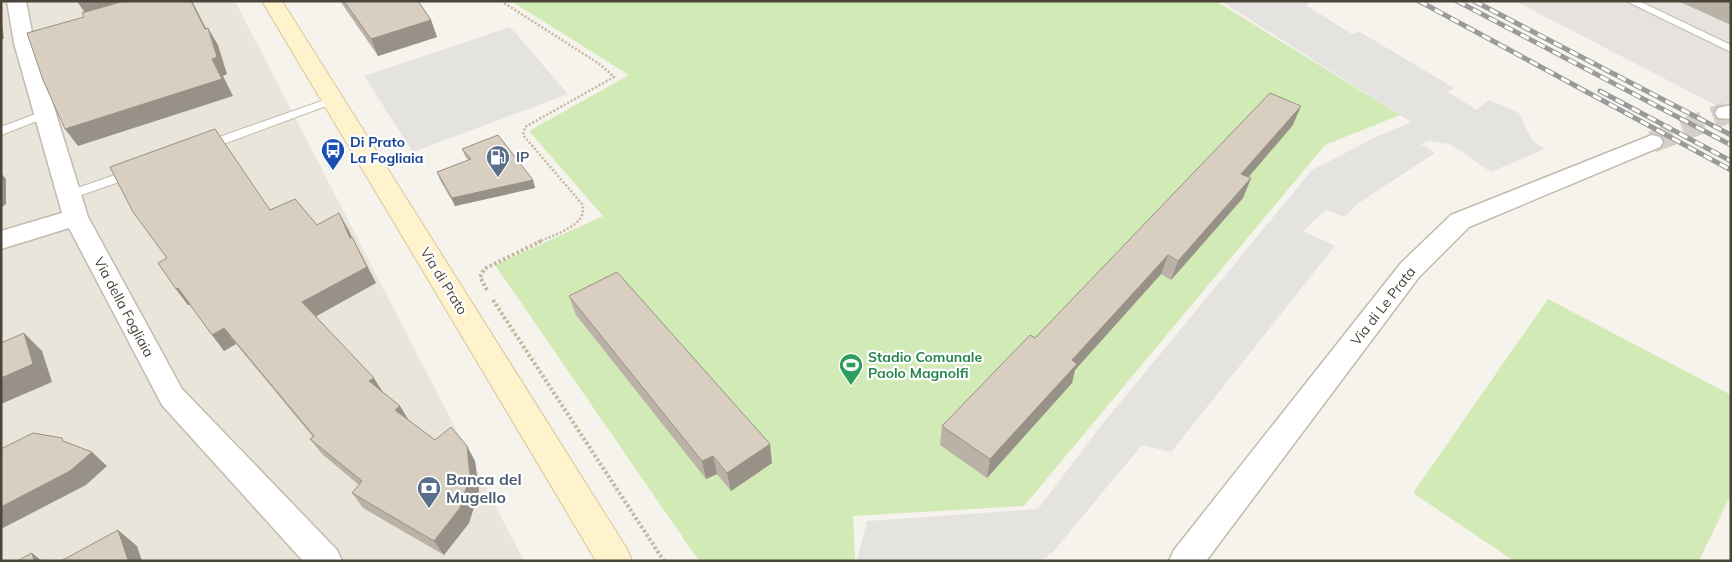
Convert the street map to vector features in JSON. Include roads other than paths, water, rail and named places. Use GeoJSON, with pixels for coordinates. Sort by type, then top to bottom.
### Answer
{"type":"FeatureCollection","features":[{"type":"Feature","properties":{"kind":"main road","name":"Via di Prato"},"geometry":{"type":"LineString","coordinates":[[272,1],[615,561]]}},
{"type":"Feature","properties":{"kind":"street","name":"Via della Fogliaia"},"geometry":{"type":"LineString","coordinates":[[16,1],[33,41],[46,114],[73,206],[172,397],[325,561]]}},
{"type":"Feature","properties":{"kind":"street","name":"Via di Le Prata"},"geometry":{"type":"LineString","coordinates":[[1186,561],[1410,270],[1460,221],[1652,142]]}},
{"type":"Feature","properties":{"kind":"street"},"geometry":{"type":"LineString","coordinates":[[1,240],[73,206]]}},
{"type":"Feature","properties":{"kind":"lane"},"geometry":{"type":"LineString","coordinates":[[1631,1],[1731,49]]}},
{"type":"Feature","properties":{"kind":"lane"},"geometry":{"type":"LineString","coordinates":[[193,151],[333,100]]}},
{"type":"Feature","properties":{"kind":"lane"},"geometry":{"type":"LineString","coordinates":[[1,131],[46,114]]}},
{"type":"Feature","properties":{"kind":"lane"},"geometry":{"type":"LineString","coordinates":[[73,206],[146,168]]}},
{"type":"Feature","properties":{"kind":"tunnel"},"geometry":{"type":"LineString","coordinates":[[1652,142],[1726,113]]}},
{"type":"Feature","properties":{"kind":"railway"},"geometry":{"type":"LineString","coordinates":[[1419,1],[1731,170]]}},
{"type":"Feature","properties":{"kind":"railway"},"geometry":{"type":"LineString","coordinates":[[1457,1],[1731,145]]}},
{"type":"Feature","properties":{"kind":"railway"},"geometry":{"type":"LineString","coordinates":[[1474,1],[1731,135]]}},
{"type":"Feature","properties":{"kind":"railway"},"geometry":{"type":"LineString","coordinates":[[1600,91],[1731,161]]}},
{"type":"Feature","properties":{"kind":"place","name":"Di Prato La Fogliaia"},"geometry":{"type":"Point","coordinates":[333,171]}},
{"type":"Feature","properties":{"kind":"place","name":"IP"},"geometry":{"type":"Point","coordinates":[498,178]}},
{"type":"Feature","properties":{"kind":"place","name":"Stadio Comunale Paolo Magnolfi"},"geometry":{"type":"Point","coordinates":[851,386]}},
{"type":"Feature","properties":{"kind":"place","name":"Banca del Mugello"},"geometry":{"type":"Point","coordinates":[429,509]}}]}
